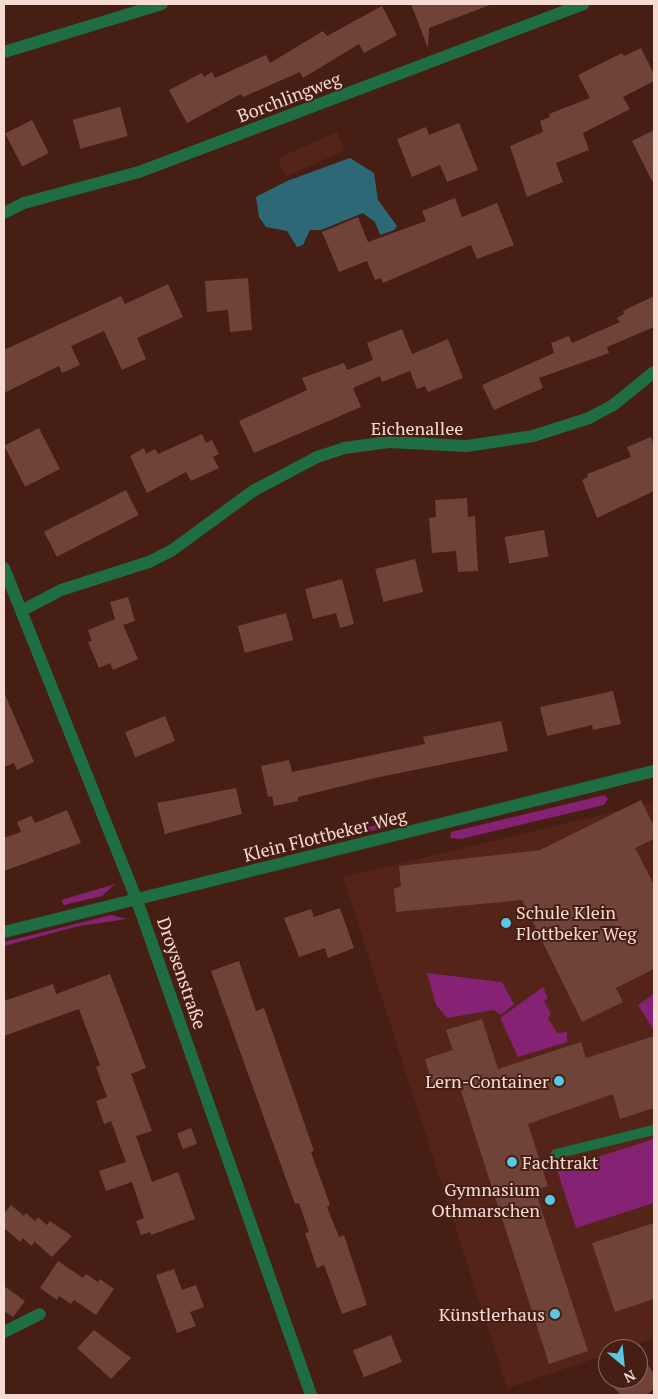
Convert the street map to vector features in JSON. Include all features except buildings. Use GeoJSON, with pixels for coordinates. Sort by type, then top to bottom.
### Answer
{"type":"FeatureCollection","features":[{"type":"Feature","properties":{"kind":"street"},"geometry":{"type":"LineString","coordinates":[[4,52],[162,4]]}},
{"type":"Feature","properties":{"kind":"street","name":"Borchlingweg"},"geometry":{"type":"LineString","coordinates":[[4,213],[24,203],[139,172],[583,4]]}},
{"type":"Feature","properties":{"kind":"street","name":"Eichenallee"},"geometry":{"type":"LineString","coordinates":[[23,610],[61,590],[149,562],[171,551],[253,491],[317,457],[373,444],[467,446],[533,436],[589,418],[612,406],[654,372]]}},
{"type":"Feature","properties":{"kind":"street","name":"Droysenstraße"},"geometry":{"type":"LineString","coordinates":[[4,568],[23,610],[136,898],[312,1395]]}},
{"type":"Feature","properties":{"kind":"street","name":"Klein Flottbeker Weg"},"geometry":{"type":"LineString","coordinates":[[4,932],[654,772]]}},
{"type":"Feature","properties":{"kind":"street"},"geometry":{"type":"LineString","coordinates":[[4,1332],[40,1314]]}},
{"type":"Feature","properties":{"kind":"lane"},"geometry":{"type":"LineString","coordinates":[[556,1154],[654,1130]]}},
{"type":"Feature","properties":{"kind":"shaded area"},"geometry":{"type":"Polygon","coordinates":[[[337,132],[345,150],[286,177],[278,158],[337,132]]]}},
{"type":"Feature","properties":{"kind":"shaded area"},"geometry":{"type":"Polygon","coordinates":[[[605,795],[608,799],[604,805],[461,839],[450,838],[451,832],[605,795]]]}},
{"type":"Feature","properties":{"kind":"shaded area"},"geometry":{"type":"Polygon","coordinates":[[[654,802],[654,1338],[648,1340],[598,1339],[598,1357],[507,1388],[343,877],[654,802]]]}},
{"type":"Feature","properties":{"kind":"shaded area"},"geometry":{"type":"Polygon","coordinates":[[[405,818],[406,822],[367,832],[364,828],[405,818]]]}},
{"type":"Feature","properties":{"kind":"shaded area"},"geometry":{"type":"Polygon","coordinates":[[[115,884],[102,896],[64,905],[61,900],[115,884]]]}},
{"type":"Feature","properties":{"kind":"shaded area"},"geometry":{"type":"Polygon","coordinates":[[[111,915],[127,919],[79,926],[4,946],[4,942],[111,915]]]}},
{"type":"Feature","properties":{"kind":"shaded area"},"geometry":{"type":"Polygon","coordinates":[[[427,973],[502,982],[514,1004],[501,1015],[494,1010],[447,1018],[436,1005],[427,973]]]}},
{"type":"Feature","properties":{"kind":"shaded area"},"geometry":{"type":"Polygon","coordinates":[[[543,987],[548,998],[544,1001],[551,1014],[548,1018],[557,1033],[567,1032],[567,1042],[518,1057],[500,1018],[543,987]]]}},
{"type":"Feature","properties":{"kind":"shaded area"},"geometry":{"type":"Polygon","coordinates":[[[654,994],[654,1028],[653,1029],[638,1005],[654,994]]]}},
{"type":"Feature","properties":{"kind":"shaded area"},"geometry":{"type":"Polygon","coordinates":[[[654,1139],[654,1203],[576,1228],[557,1170],[654,1139]]]}},
{"type":"Feature","properties":{"kind":"water"},"geometry":{"type":"Polygon","coordinates":[[[350,158],[374,173],[378,200],[397,226],[394,230],[380,235],[375,222],[363,213],[321,230],[310,230],[303,245],[297,247],[287,231],[266,227],[259,217],[256,197],[287,181],[350,158]]]}},
{"type":"Feature","properties":{"kind":"place","name":"Schule Klein Flottbeker Weg"},"geometry":{"type":"Point","coordinates":[506,923]}},
{"type":"Feature","properties":{"kind":"place","name":"Lern-Container"},"geometry":{"type":"Point","coordinates":[559,1081]}},
{"type":"Feature","properties":{"kind":"place","name":"Fachtrakt"},"geometry":{"type":"Point","coordinates":[512,1162]}},
{"type":"Feature","properties":{"kind":"place","name":"Gymnasium Othmarschen"},"geometry":{"type":"Point","coordinates":[550,1200]}},
{"type":"Feature","properties":{"kind":"place","name":"Künstlerhaus"},"geometry":{"type":"Point","coordinates":[555,1314]}}]}
